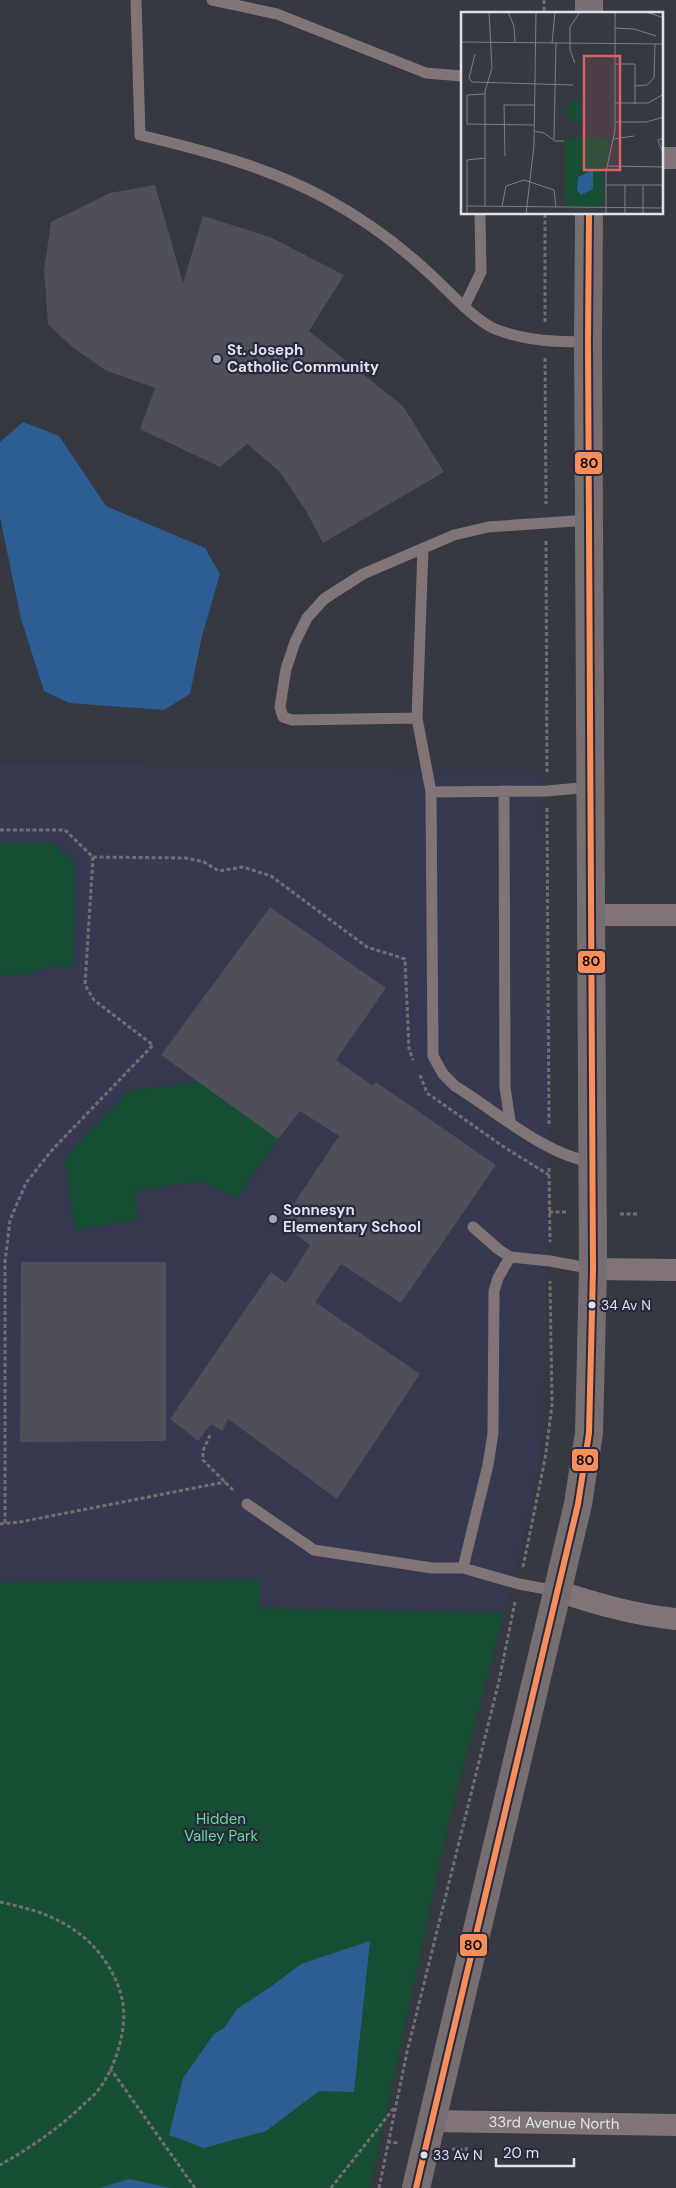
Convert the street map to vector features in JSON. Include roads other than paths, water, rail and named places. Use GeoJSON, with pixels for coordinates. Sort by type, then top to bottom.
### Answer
{"type":"FeatureCollection","features":[{"type":"Feature","properties":{"kind":"street"},"geometry":{"type":"LineString","coordinates":[[416,2188],[578,1504],[589,1433],[593,1269],[589,215]]}},
{"type":"Feature","properties":{"kind":"street"},"geometry":{"type":"LineString","coordinates":[[592,915],[676,916]]}},
{"type":"Feature","properties":{"kind":"street"},"geometry":{"type":"LineString","coordinates":[[593,1269],[676,1270]]}},
{"type":"Feature","properties":{"kind":"street"},"geometry":{"type":"LineString","coordinates":[[557,1591],[596,1604],[646,1616],[676,1619]]}},
{"type":"Feature","properties":{"kind":"street","name":"33rd Avenue North"},"geometry":{"type":"LineString","coordinates":[[432,2122],[676,2125]]}},
{"type":"Feature","properties":{"kind":"lane"},"geometry":{"type":"LineString","coordinates":[[136,0],[140,135],[211,153],[279,178],[325,198],[391,240],[464,307],[494,329],[545,342],[588,342]]}},
{"type":"Feature","properties":{"kind":"lane"},"geometry":{"type":"LineString","coordinates":[[212,0],[277,14],[426,73],[461,76]]}},
{"type":"Feature","properties":{"kind":"lane"},"geometry":{"type":"LineString","coordinates":[[464,307],[481,272],[480,215]]}},
{"type":"Feature","properties":{"kind":"lane"},"geometry":{"type":"LineString","coordinates":[[417,718],[292,720],[283,717],[280,708],[286,669],[295,642],[307,618],[324,599],[363,574],[454,535],[488,527],[589,520]]}},
{"type":"Feature","properties":{"kind":"lane"},"geometry":{"type":"LineString","coordinates":[[423,548],[417,718],[431,792],[433,1056],[443,1074],[456,1086],[549,1148],[576,1160],[592,1162]]}},
{"type":"Feature","properties":{"kind":"lane"},"geometry":{"type":"LineString","coordinates":[[431,792],[547,791],[591,787]]}},
{"type":"Feature","properties":{"kind":"lane"},"geometry":{"type":"LineString","coordinates":[[504,791],[505,1088],[510,1121]]}},
{"type":"Feature","properties":{"kind":"lane"},"geometry":{"type":"LineString","coordinates":[[473,1227],[510,1257],[550,1261],[593,1269]]}},
{"type":"Feature","properties":{"kind":"lane"},"geometry":{"type":"LineString","coordinates":[[464,1568],[488,1465],[493,1433],[494,1291],[498,1278],[510,1257]]}},
{"type":"Feature","properties":{"kind":"lane"},"geometry":{"type":"LineString","coordinates":[[247,1504],[314,1550],[432,1568],[464,1568],[519,1584],[557,1591]]}},
{"type":"Feature","properties":{"kind":"water"},"geometry":{"type":"Polygon","coordinates":[[[23,422],[59,436],[106,506],[205,548],[220,574],[202,636],[190,694],[164,710],[69,703],[44,691],[21,619],[0,517],[0,442],[23,422]]]}},
{"type":"Feature","properties":{"kind":"water"},"geometry":{"type":"Polygon","coordinates":[[[370,1941],[354,2092],[319,2091],[266,2131],[204,2148],[169,2135],[183,2078],[214,2034],[224,2028],[237,2009],[301,1964],[370,1941]]]}},
{"type":"Feature","properties":{"kind":"water"},"geometry":{"type":"Polygon","coordinates":[[[129,2179],[171,2188],[100,2188],[129,2179]]]}},
{"type":"Feature","properties":{"kind":"place","name":"St. Joseph Catholic Community"},"geometry":{"type":"Point","coordinates":[217,359]}},
{"type":"Feature","properties":{"kind":"place","name":"Sonnesyn Elementary School"},"geometry":{"type":"Point","coordinates":[273,1219]}},
{"type":"Feature","properties":{"kind":"place","name":"34 Av N"},"geometry":{"type":"Point","coordinates":[592,1305]}},
{"type":"Feature","properties":{"kind":"place","name":"33 Av N"},"geometry":{"type":"Point","coordinates":[424,2155]}},
{"type":"Feature","properties":{"kind":"park label","name":"Hidden Valley Park"},"geometry":{"type":"Point","coordinates":[221,1828]}}]}
